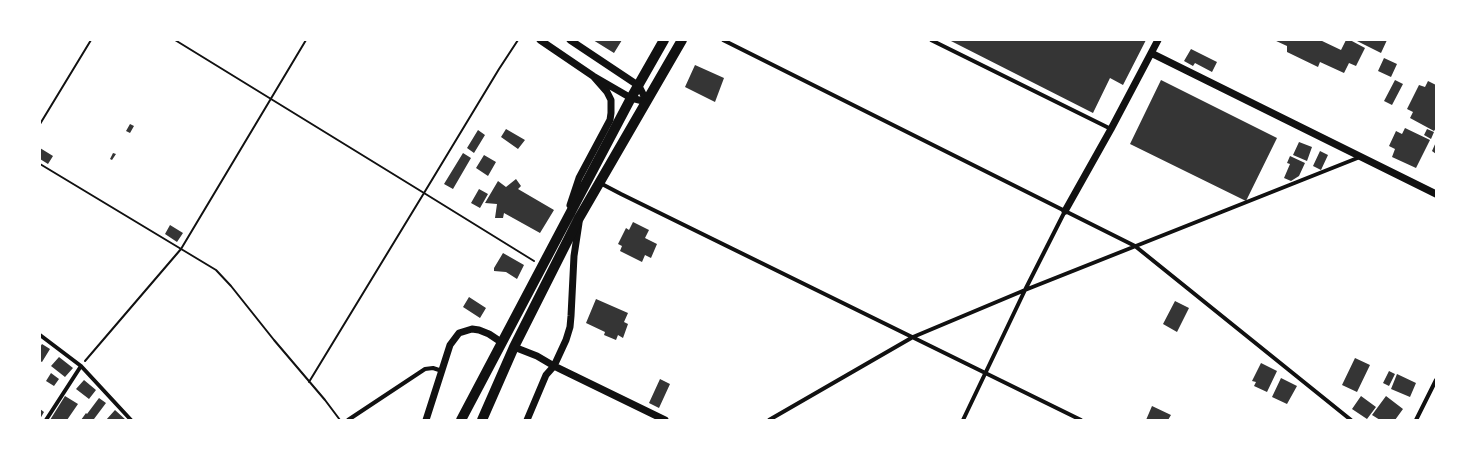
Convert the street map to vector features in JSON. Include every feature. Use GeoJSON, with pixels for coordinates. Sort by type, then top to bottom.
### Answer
{"type":"FeatureCollection","features":[{"type":"Feature","properties":{"kind":"main road"},"geometry":{"type":"LineString","coordinates":[[461,420],[631,98],[664,40]]}},
{"type":"Feature","properties":{"kind":"main road"},"geometry":{"type":"LineString","coordinates":[[482,420],[514,347],[580,218],[682,40]]}},
{"type":"Feature","properties":{"kind":"street"},"geometry":{"type":"LineString","coordinates":[[540,40],[593,76],[631,98],[647,102]]}},
{"type":"Feature","properties":{"kind":"street"},"geometry":{"type":"LineString","coordinates":[[570,40],[639,86],[647,102]]}},
{"type":"Feature","properties":{"kind":"street"},"geometry":{"type":"LineString","coordinates":[[723,40],[1135,246],[1351,420]]}},
{"type":"Feature","properties":{"kind":"street"},"geometry":{"type":"LineString","coordinates":[[930,40],[1111,129]]}},
{"type":"Feature","properties":{"kind":"street"},"geometry":{"type":"LineString","coordinates":[[963,420],[1025,290],[1065,211],[1111,129],[1158,40]]}},
{"type":"Feature","properties":{"kind":"street"},"geometry":{"type":"LineString","coordinates":[[1151,53],[1436,194]]}},
{"type":"Feature","properties":{"kind":"street"},"geometry":{"type":"LineString","coordinates":[[565,223],[579,178],[610,120],[611,100],[608,92],[593,76]]}},
{"type":"Feature","properties":{"kind":"street"},"geometry":{"type":"LineString","coordinates":[[769,420],[913,337],[1025,290],[1360,157]]}},
{"type":"Feature","properties":{"kind":"street"},"geometry":{"type":"LineString","coordinates":[[600,182],[621,194],[1080,420]]}},
{"type":"Feature","properties":{"kind":"street"},"geometry":{"type":"LineString","coordinates":[[527,420],[546,375],[554,366],[566,340],[571,316],[574,256],[580,218]]}},
{"type":"Feature","properties":{"kind":"street"},"geometry":{"type":"LineString","coordinates":[[426,420],[450,345],[458,333],[472,329],[479,330],[489,334],[501,342]]}},
{"type":"Feature","properties":{"kind":"street"},"geometry":{"type":"LineString","coordinates":[[40,335],[81,366],[131,420]]}},
{"type":"Feature","properties":{"kind":"street"},"geometry":{"type":"LineString","coordinates":[[514,347],[537,356],[554,366],[665,420]]}},
{"type":"Feature","properties":{"kind":"street"},"geometry":{"type":"LineString","coordinates":[[46,420],[81,366]]}},
{"type":"Feature","properties":{"kind":"street"},"geometry":{"type":"LineString","coordinates":[[348,420],[425,369],[432,368],[442,371]]}},
{"type":"Feature","properties":{"kind":"street"},"geometry":{"type":"LineString","coordinates":[[1416,420],[1436,380]]}},
{"type":"Feature","properties":{"kind":"path"},"geometry":{"type":"LineString","coordinates":[[40,124],[92,40]]}},
{"type":"Feature","properties":{"kind":"path"},"geometry":{"type":"LineString","coordinates":[[175,40],[542,266]]}},
{"type":"Feature","properties":{"kind":"path"},"geometry":{"type":"LineString","coordinates":[[81,366],[181,249],[306,40]]}},
{"type":"Feature","properties":{"kind":"path"},"geometry":{"type":"LineString","coordinates":[[309,382],[518,40]]}},
{"type":"Feature","properties":{"kind":"path"},"geometry":{"type":"LineString","coordinates":[[40,164],[216,270],[231,286],[244,304],[340,420]]}},
{"type":"Feature","properties":{"kind":"building"},"geometry":{"type":"Polygon","coordinates":[[[593,40],[622,40],[614,53],[593,40]]]}},
{"type":"Feature","properties":{"kind":"building"},"geometry":{"type":"Polygon","coordinates":[[[949,40],[1146,40],[1123,85],[1110,78],[1093,113],[949,40]]]}},
{"type":"Feature","properties":{"kind":"building"},"geometry":{"type":"Polygon","coordinates":[[[1274,40],[1320,40],[1341,50],[1346,40],[1350,40],[1365,48],[1356,66],[1349,63],[1344,73],[1320,62],[1318,67],[1287,52],[1287,46],[1274,40]]]}},
{"type":"Feature","properties":{"kind":"building"},"geometry":{"type":"Polygon","coordinates":[[[1355,40],[1387,40],[1381,53],[1355,40]]]}},
{"type":"Feature","properties":{"kind":"building"},"geometry":{"type":"Polygon","coordinates":[[[1191,49],[1217,62],[1212,72],[1195,63],[1193,66],[1184,61],[1191,49]]]}},
{"type":"Feature","properties":{"kind":"building"},"geometry":{"type":"Polygon","coordinates":[[[1384,58],[1397,64],[1391,77],[1378,71],[1384,58]]]}},
{"type":"Feature","properties":{"kind":"building"},"geometry":{"type":"Polygon","coordinates":[[[695,65],[724,78],[715,102],[685,87],[695,65]]]}},
{"type":"Feature","properties":{"kind":"building"},"geometry":{"type":"Polygon","coordinates":[[[1161,80],[1277,138],[1246,201],[1130,144],[1161,80]]]}},
{"type":"Feature","properties":{"kind":"building"},"geometry":{"type":"Polygon","coordinates":[[[1395,80],[1403,84],[1392,105],[1384,101],[1395,80]]]}},
{"type":"Feature","properties":{"kind":"building"},"geometry":{"type":"Polygon","coordinates":[[[1428,81],[1436,85],[1436,128],[1434,131],[1410,118],[1413,112],[1407,109],[1419,85],[1425,87],[1428,81]]]}},
{"type":"Feature","properties":{"kind":"building"},"geometry":{"type":"Polygon","coordinates":[[[130,124],[134,126],[130,133],[126,131],[130,124]]]}},
{"type":"Feature","properties":{"kind":"building"},"geometry":{"type":"Polygon","coordinates":[[[1405,128],[1430,140],[1416,168],[1392,157],[1395,149],[1389,146],[1396,131],[1402,134],[1405,128]]]}},
{"type":"Feature","properties":{"kind":"building"},"geometry":{"type":"Polygon","coordinates":[[[506,129],[525,140],[518,149],[501,137],[506,129]]]}},
{"type":"Feature","properties":{"kind":"building"},"geometry":{"type":"Polygon","coordinates":[[[1427,129],[1434,132],[1431,139],[1424,135],[1427,129]]]}},
{"type":"Feature","properties":{"kind":"building"},"geometry":{"type":"Polygon","coordinates":[[[478,130],[485,135],[474,153],[467,148],[478,130]]]}},
{"type":"Feature","properties":{"kind":"building"},"geometry":{"type":"Polygon","coordinates":[[[1299,142],[1312,147],[1307,161],[1293,155],[1299,142]]]}},
{"type":"Feature","properties":{"kind":"building"},"geometry":{"type":"Polygon","coordinates":[[[1436,142],[1436,154],[1432,151],[1436,142]]]}},
{"type":"Feature","properties":{"kind":"building"},"geometry":{"type":"Polygon","coordinates":[[[40,148],[53,156],[48,164],[40,159],[40,148]]]}},
{"type":"Feature","properties":{"kind":"building"},"geometry":{"type":"Polygon","coordinates":[[[1320,151],[1328,155],[1321,170],[1313,166],[1320,151]]]}},
{"type":"Feature","properties":{"kind":"building"},"geometry":{"type":"Polygon","coordinates":[[[113,153],[116,154],[112,160],[110,159],[113,153]]]}},
{"type":"Feature","properties":{"kind":"building"},"geometry":{"type":"Polygon","coordinates":[[[463,153],[471,158],[453,189],[444,184],[463,153]]]}},
{"type":"Feature","properties":{"kind":"building"},"geometry":{"type":"Polygon","coordinates":[[[484,155],[496,162],[488,176],[476,168],[484,155]]]}},
{"type":"Feature","properties":{"kind":"building"},"geometry":{"type":"Polygon","coordinates":[[[1290,156],[1305,163],[1299,176],[1291,181],[1284,178],[1290,164],[1287,163],[1290,156]]]}},
{"type":"Feature","properties":{"kind":"building"},"geometry":{"type":"Polygon","coordinates":[[[516,179],[521,186],[518,189],[554,210],[540,233],[504,213],[503,218],[495,218],[497,204],[485,203],[498,181],[506,187],[516,179]]]}},
{"type":"Feature","properties":{"kind":"building"},"geometry":{"type":"Polygon","coordinates":[[[479,189],[488,194],[480,208],[471,203],[479,189]]]}},
{"type":"Feature","properties":{"kind":"building"},"geometry":{"type":"Polygon","coordinates":[[[633,222],[649,230],[645,238],[657,244],[651,258],[645,255],[642,262],[620,251],[622,246],[618,244],[626,228],[629,230],[633,222]]]}},
{"type":"Feature","properties":{"kind":"building"},"geometry":{"type":"Polygon","coordinates":[[[170,225],[183,233],[177,242],[165,234],[170,225]]]}},
{"type":"Feature","properties":{"kind":"building"},"geometry":{"type":"Polygon","coordinates":[[[503,253],[524,265],[517,279],[506,272],[494,271],[494,268],[503,253]]]}},
{"type":"Feature","properties":{"kind":"building"},"geometry":{"type":"Polygon","coordinates":[[[469,297],[486,308],[480,318],[463,307],[469,297]]]}},
{"type":"Feature","properties":{"kind":"building"},"geometry":{"type":"Polygon","coordinates":[[[596,299],[628,313],[624,322],[628,324],[623,338],[618,335],[616,340],[604,335],[605,332],[586,323],[596,299]]]}},
{"type":"Feature","properties":{"kind":"building"},"geometry":{"type":"Polygon","coordinates":[[[1175,301],[1189,308],[1177,332],[1163,324],[1175,301]]]}},
{"type":"Feature","properties":{"kind":"building"},"geometry":{"type":"Polygon","coordinates":[[[42,344],[50,349],[42,362],[40,361],[40,347],[42,344]]]}},
{"type":"Feature","properties":{"kind":"building"},"geometry":{"type":"Polygon","coordinates":[[[59,357],[73,368],[65,377],[51,366],[59,357]]]}},
{"type":"Feature","properties":{"kind":"building"},"geometry":{"type":"Polygon","coordinates":[[[1355,358],[1370,365],[1357,392],[1342,385],[1355,358]]]}},
{"type":"Feature","properties":{"kind":"building"},"geometry":{"type":"Polygon","coordinates":[[[1261,363],[1277,371],[1267,392],[1254,386],[1256,382],[1252,381],[1261,363]]]}},
{"type":"Feature","properties":{"kind":"building"},"geometry":{"type":"Polygon","coordinates":[[[1389,371],[1395,374],[1389,386],[1383,383],[1389,371]]]}},
{"type":"Feature","properties":{"kind":"building"},"geometry":{"type":"Polygon","coordinates":[[[51,373],[59,379],[54,386],[46,381],[51,373]]]}},
{"type":"Feature","properties":{"kind":"building"},"geometry":{"type":"Polygon","coordinates":[[[1397,374],[1416,383],[1410,397],[1391,389],[1397,374]]]}},
{"type":"Feature","properties":{"kind":"building"},"geometry":{"type":"Polygon","coordinates":[[[1281,378],[1297,386],[1287,404],[1272,397],[1281,378]]]}},
{"type":"Feature","properties":{"kind":"building"},"geometry":{"type":"Polygon","coordinates":[[[660,379],[670,384],[659,408],[649,403],[660,379]]]}},
{"type":"Feature","properties":{"kind":"building"},"geometry":{"type":"Polygon","coordinates":[[[84,380],[96,390],[89,399],[76,389],[84,380]]]}},
{"type":"Feature","properties":{"kind":"building"},"geometry":{"type":"Polygon","coordinates":[[[65,396],[78,404],[67,420],[50,420],[65,396]]]}},
{"type":"Feature","properties":{"kind":"building"},"geometry":{"type":"Polygon","coordinates":[[[1361,396],[1376,407],[1367,419],[1352,409],[1361,396]]]}},
{"type":"Feature","properties":{"kind":"building"},"geometry":{"type":"Polygon","coordinates":[[[1386,396],[1403,409],[1395,420],[1380,420],[1372,415],[1386,396]]]}},
{"type":"Feature","properties":{"kind":"building"},"geometry":{"type":"Polygon","coordinates":[[[99,398],[106,403],[94,419],[95,420],[81,420],[86,413],[87,414],[99,398]]]}},
{"type":"Feature","properties":{"kind":"building"},"geometry":{"type":"Polygon","coordinates":[[[1152,406],[1171,415],[1168,420],[1146,420],[1152,406]]]}},
{"type":"Feature","properties":{"kind":"building"},"geometry":{"type":"Polygon","coordinates":[[[40,409],[44,412],[40,419],[40,409]]]}},
{"type":"Feature","properties":{"kind":"building"},"geometry":{"type":"Polygon","coordinates":[[[115,410],[126,420],[106,420],[115,410]]]}}]}
